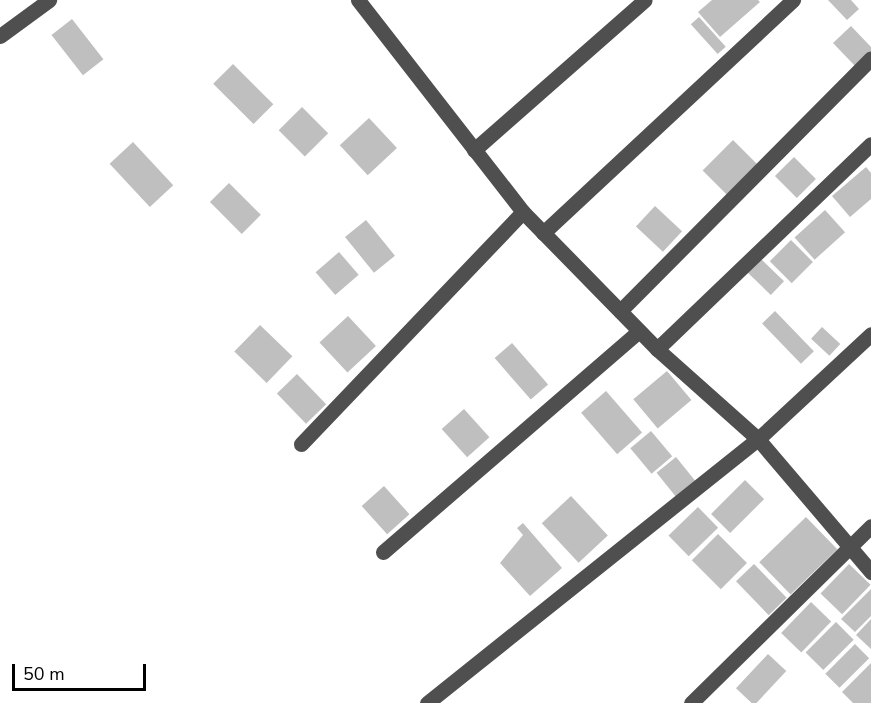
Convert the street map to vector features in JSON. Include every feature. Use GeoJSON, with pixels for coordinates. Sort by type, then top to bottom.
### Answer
{"type":"FeatureCollection","features":[{"type":"Feature","properties":{"kind":"street"},"geometry":{"type":"LineString","coordinates":[[0,36],[49,0]]}},
{"type":"Feature","properties":{"kind":"street"},"geometry":{"type":"LineString","coordinates":[[358,0],[523,212],[657,349],[758,439],[848,549],[871,572]]}},
{"type":"Feature","properties":{"kind":"street"},"geometry":{"type":"LineString","coordinates":[[474,150],[645,0]]}},
{"type":"Feature","properties":{"kind":"street"},"geometry":{"type":"LineString","coordinates":[[543,233],[793,0]]}},
{"type":"Feature","properties":{"kind":"street"},"geometry":{"type":"LineString","coordinates":[[620,311],[871,58]]}},
{"type":"Feature","properties":{"kind":"street"},"geometry":{"type":"LineString","coordinates":[[657,349],[871,144]]}},
{"type":"Feature","properties":{"kind":"street"},"geometry":{"type":"LineString","coordinates":[[301,444],[523,212]]}},
{"type":"Feature","properties":{"kind":"street"},"geometry":{"type":"LineString","coordinates":[[383,552],[639,331]]}},
{"type":"Feature","properties":{"kind":"street"},"geometry":{"type":"LineString","coordinates":[[427,703],[758,439],[871,334]]}},
{"type":"Feature","properties":{"kind":"street"},"geometry":{"type":"LineString","coordinates":[[692,703],[871,526]]}},
{"type":"Feature","properties":{"kind":"building"},"geometry":{"type":"Polygon","coordinates":[[[712,0],[758,0],[760,2],[720,37],[698,12],[712,0]]]}},
{"type":"Feature","properties":{"kind":"building"},"geometry":{"type":"Polygon","coordinates":[[[828,0],[851,0],[859,9],[847,20],[828,0]]]}},
{"type":"Feature","properties":{"kind":"building"},"geometry":{"type":"Polygon","coordinates":[[[699,17],[726,47],[718,54],[691,24],[699,17]]]}},
{"type":"Feature","properties":{"kind":"building"},"geometry":{"type":"Polygon","coordinates":[[[72,19],[103,59],[83,75],[52,35],[72,19]]]}},
{"type":"Feature","properties":{"kind":"building"},"geometry":{"type":"Polygon","coordinates":[[[851,26],[871,47],[871,53],[856,67],[833,43],[851,26]]]}},
{"type":"Feature","properties":{"kind":"building"},"geometry":{"type":"Polygon","coordinates":[[[233,64],[273,104],[254,124],[213,84],[233,64]]]}},
{"type":"Feature","properties":{"kind":"building"},"geometry":{"type":"Polygon","coordinates":[[[302,107],[328,133],[305,156],[279,130],[302,107]]]}},
{"type":"Feature","properties":{"kind":"building"},"geometry":{"type":"Polygon","coordinates":[[[369,118],[397,148],[368,175],[340,145],[369,118]]]}},
{"type":"Feature","properties":{"kind":"building"},"geometry":{"type":"Polygon","coordinates":[[[733,140],[757,164],[727,194],[703,170],[733,140]]]}},
{"type":"Feature","properties":{"kind":"building"},"geometry":{"type":"Polygon","coordinates":[[[133,142],[173,185],[150,207],[110,164],[133,142]]]}},
{"type":"Feature","properties":{"kind":"building"},"geometry":{"type":"Polygon","coordinates":[[[794,157],[816,179],[797,198],[775,176],[794,157]]]}},
{"type":"Feature","properties":{"kind":"building"},"geometry":{"type":"Polygon","coordinates":[[[866,167],[871,173],[871,199],[850,217],[832,196],[866,167]]]}},
{"type":"Feature","properties":{"kind":"building"},"geometry":{"type":"Polygon","coordinates":[[[229,183],[261,215],[242,234],[210,202],[229,183]]]}},
{"type":"Feature","properties":{"kind":"building"},"geometry":{"type":"Polygon","coordinates":[[[655,206],[682,231],[663,252],[636,226],[655,206]]]}},
{"type":"Feature","properties":{"kind":"building"},"geometry":{"type":"Polygon","coordinates":[[[825,210],[845,232],[815,260],[795,237],[825,210]]]}},
{"type":"Feature","properties":{"kind":"building"},"geometry":{"type":"Polygon","coordinates":[[[366,220],[395,256],[374,273],[345,237],[366,220]]]}},
{"type":"Feature","properties":{"kind":"building"},"geometry":{"type":"Polygon","coordinates":[[[791,240],[813,262],[792,283],[770,261],[791,240]]]}},
{"type":"Feature","properties":{"kind":"building"},"geometry":{"type":"Polygon","coordinates":[[[339,252],[359,275],[335,295],[316,272],[339,252]]]}},
{"type":"Feature","properties":{"kind":"building"},"geometry":{"type":"Polygon","coordinates":[[[761,259],[784,281],[771,295],[748,273],[761,259]]]}},
{"type":"Feature","properties":{"kind":"building"},"geometry":{"type":"Polygon","coordinates":[[[775,311],[814,351],[801,364],[762,324],[775,311]]]}},
{"type":"Feature","properties":{"kind":"building"},"geometry":{"type":"Polygon","coordinates":[[[348,316],[376,346],[347,373],[319,343],[348,316]]]}},
{"type":"Feature","properties":{"kind":"building"},"geometry":{"type":"Polygon","coordinates":[[[260,325],[292,356],[267,383],[234,352],[260,325]]]}},
{"type":"Feature","properties":{"kind":"building"},"geometry":{"type":"Polygon","coordinates":[[[822,327],[840,344],[829,356],[811,339],[822,327]]]}},
{"type":"Feature","properties":{"kind":"building"},"geometry":{"type":"Polygon","coordinates":[[[512,343],[548,385],[531,400],[495,358],[512,343]]]}},
{"type":"Feature","properties":{"kind":"building"},"geometry":{"type":"Polygon","coordinates":[[[667,371],[691,400],[658,428],[633,399],[667,371]]]}},
{"type":"Feature","properties":{"kind":"building"},"geometry":{"type":"Polygon","coordinates":[[[297,374],[326,404],[306,424],[277,393],[297,374]]]}},
{"type":"Feature","properties":{"kind":"building"},"geometry":{"type":"Polygon","coordinates":[[[606,391],[642,433],[617,454],[581,413],[606,391]]]}},
{"type":"Feature","properties":{"kind":"building"},"geometry":{"type":"Polygon","coordinates":[[[464,409],[489,437],[467,457],[442,429],[464,409]]]}},
{"type":"Feature","properties":{"kind":"building"},"geometry":{"type":"Polygon","coordinates":[[[651,431],[672,456],[652,474],[630,448],[651,431]]]}},
{"type":"Feature","properties":{"kind":"building"},"geometry":{"type":"Polygon","coordinates":[[[676,457],[697,483],[677,498],[657,473],[676,457]]]}},
{"type":"Feature","properties":{"kind":"building"},"geometry":{"type":"Polygon","coordinates":[[[745,480],[764,499],[730,533],[711,514],[745,480]]]}},
{"type":"Feature","properties":{"kind":"building"},"geometry":{"type":"Polygon","coordinates":[[[384,486],[409,514],[387,534],[362,506],[384,486]]]}},
{"type":"Feature","properties":{"kind":"building"},"geometry":{"type":"Polygon","coordinates":[[[571,496],[608,535],[579,563],[542,523],[571,496]]]}},
{"type":"Feature","properties":{"kind":"building"},"geometry":{"type":"Polygon","coordinates":[[[698,507],[718,528],[689,556],[669,535],[698,507]]]}},
{"type":"Feature","properties":{"kind":"building"},"geometry":{"type":"Polygon","coordinates":[[[806,517],[837,549],[791,595],[759,562],[806,517]]]}},
{"type":"Feature","properties":{"kind":"building"},"geometry":{"type":"Polygon","coordinates":[[[523,523],[562,568],[530,596],[500,563],[523,535],[517,528],[523,523]]]}},
{"type":"Feature","properties":{"kind":"building"},"geometry":{"type":"Polygon","coordinates":[[[718,534],[747,563],[721,589],[692,560],[718,534]]]}},
{"type":"Feature","properties":{"kind":"building"},"geometry":{"type":"Polygon","coordinates":[[[754,564],[787,598],[769,615],[736,581],[754,564]]]}},
{"type":"Feature","properties":{"kind":"building"},"geometry":{"type":"Polygon","coordinates":[[[849,564],[871,585],[842,614],[821,593],[849,564]]]}},
{"type":"Feature","properties":{"kind":"building"},"geometry":{"type":"Polygon","coordinates":[[[871,589],[871,616],[855,632],[841,619],[871,589]]]}},
{"type":"Feature","properties":{"kind":"building"},"geometry":{"type":"Polygon","coordinates":[[[811,602],[831,621],[801,652],[781,633],[811,602]]]}},
{"type":"Feature","properties":{"kind":"building"},"geometry":{"type":"Polygon","coordinates":[[[871,619],[871,649],[856,635],[871,619]]]}},
{"type":"Feature","properties":{"kind":"building"},"geometry":{"type":"Polygon","coordinates":[[[836,622],[854,640],[823,670],[806,652],[836,622]]]}},
{"type":"Feature","properties":{"kind":"building"},"geometry":{"type":"Polygon","coordinates":[[[855,644],[869,658],[839,688],[825,674],[855,644]]]}},
{"type":"Feature","properties":{"kind":"building"},"geometry":{"type":"Polygon","coordinates":[[[768,654],[786,671],[756,703],[752,703],[736,688],[768,654]]]}},
{"type":"Feature","properties":{"kind":"building"},"geometry":{"type":"Polygon","coordinates":[[[871,663],[871,703],[853,703],[842,692],[871,663]]]}}]}
